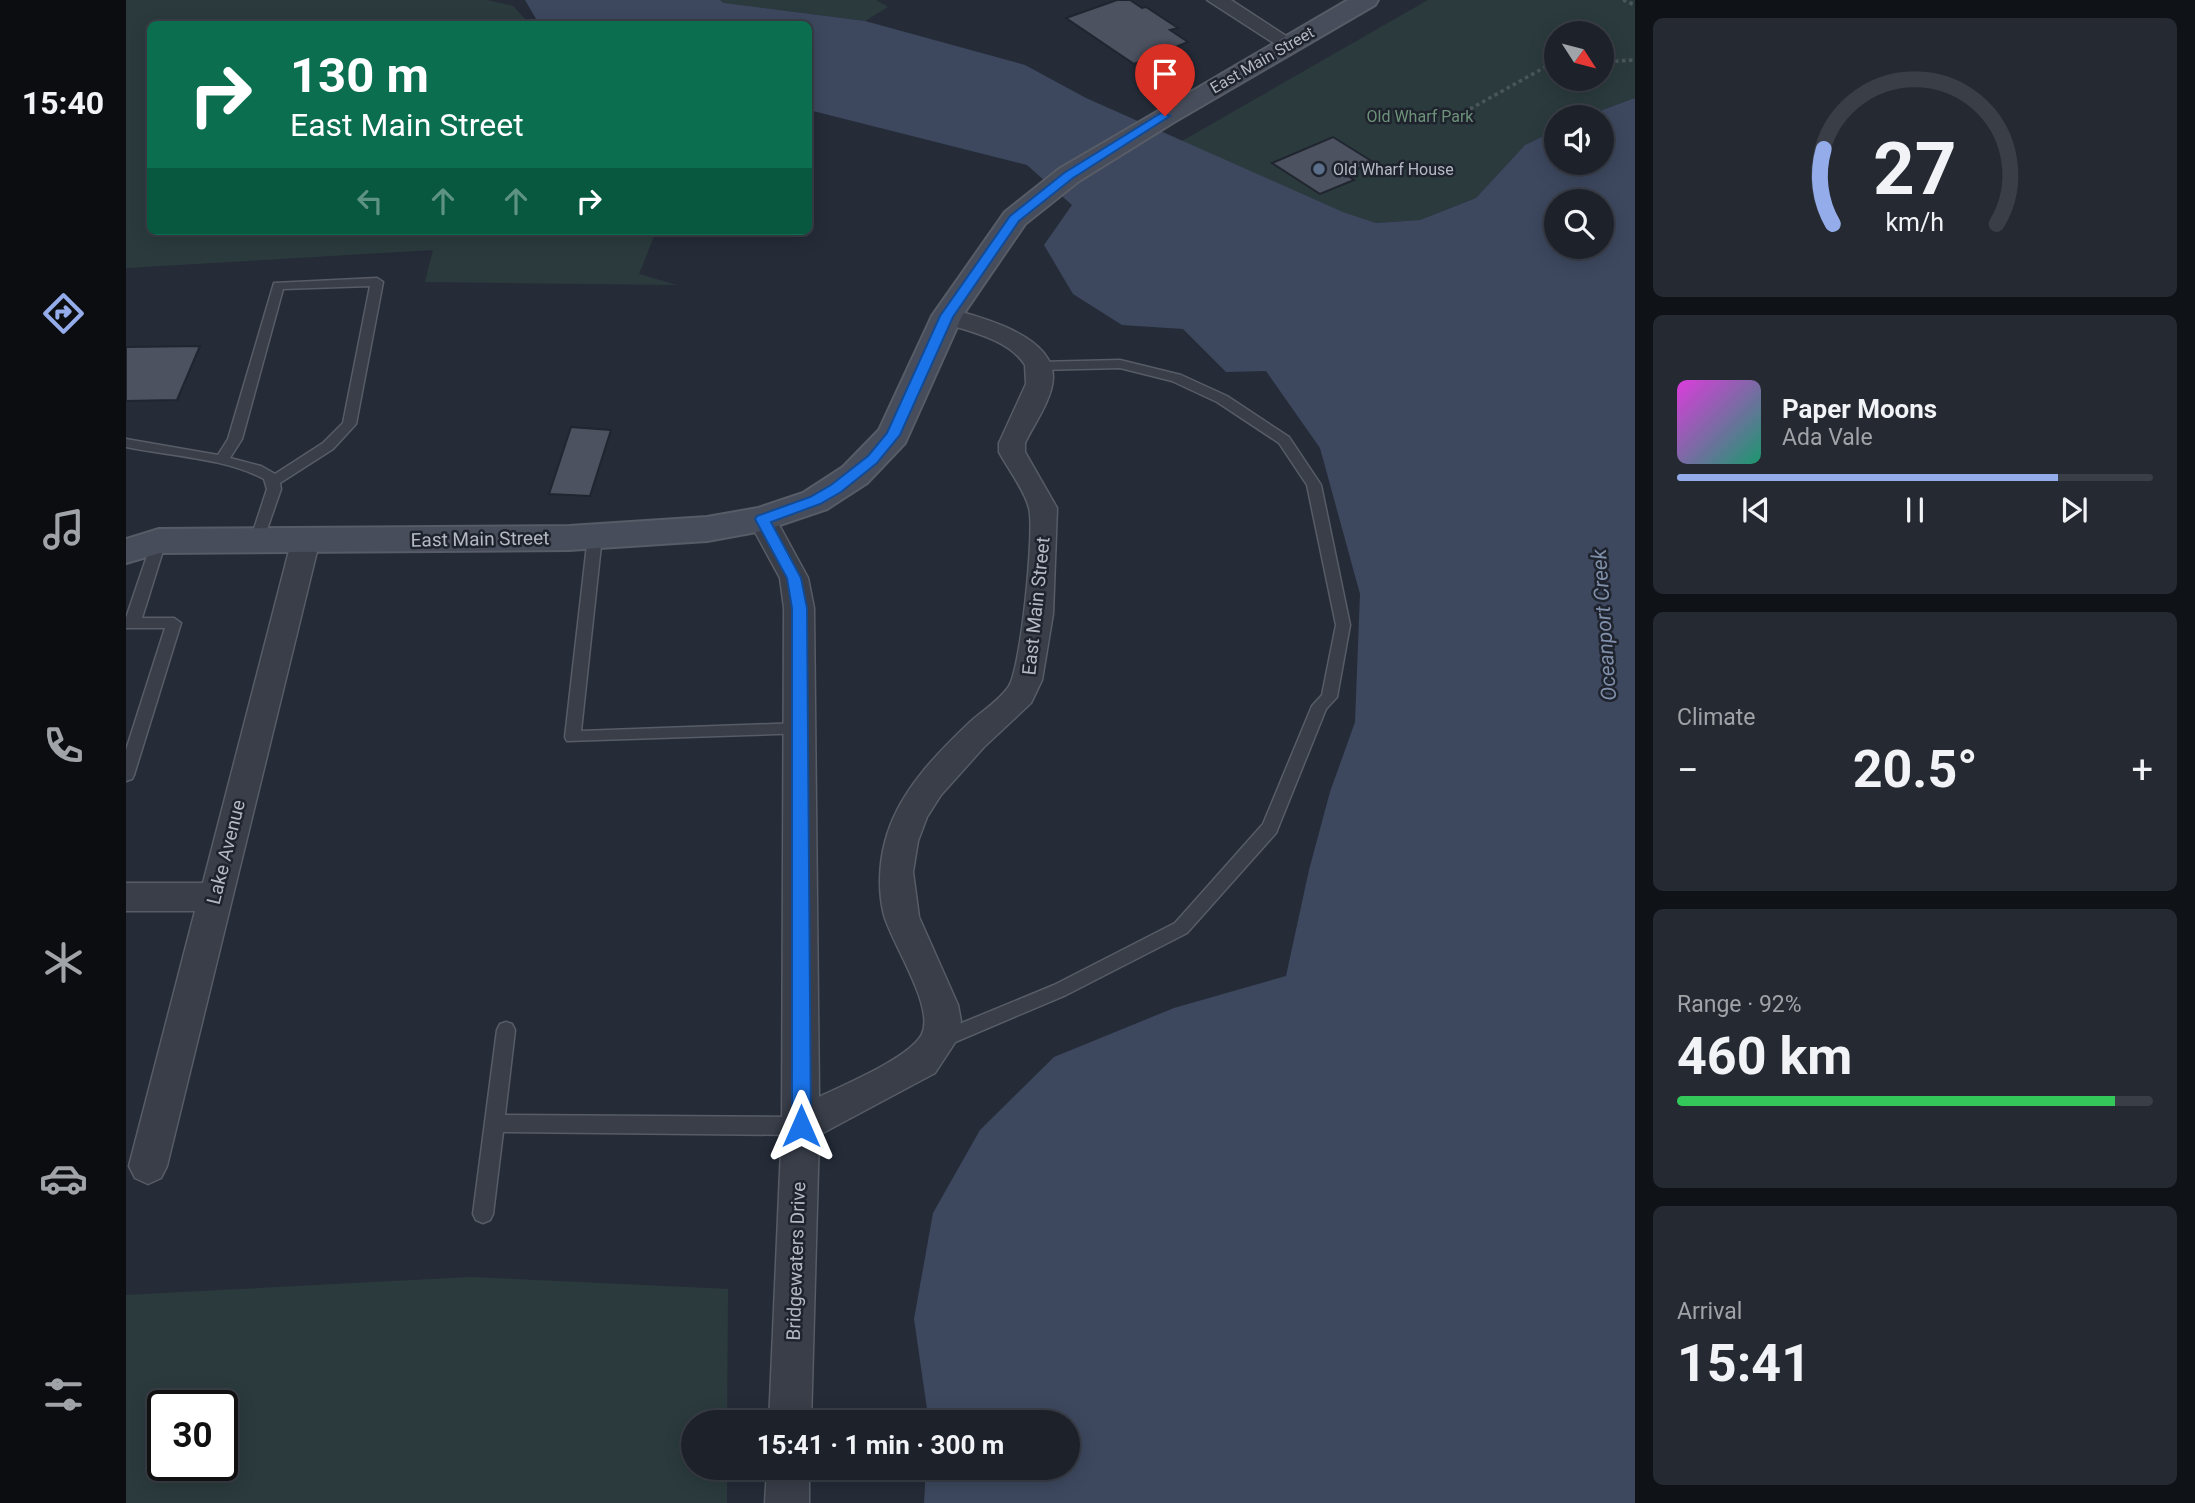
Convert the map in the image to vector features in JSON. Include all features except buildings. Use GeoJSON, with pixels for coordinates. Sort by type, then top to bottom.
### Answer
{"type":"FeatureCollection","features":[{"type":"Feature","properties":{"kind":"main road","name":"East Main Street"},"geometry":{"type":"LineString","coordinates":[[126,551],[159,541],[595,536],[707,529],[762,519],[815,501],[873,460],[893,435],[947,316],[1014,218],[1052,187],[1150,126],[1366,0]]}},
{"type":"Feature","properties":{"kind":"main road","name":"East Main Street"},"geometry":{"type":"LineString","coordinates":[[126,533],[159,541]]}},
{"type":"Feature","properties":{"kind":"street"},"geometry":{"type":"LineString","coordinates":[[1216,0],[1290,45]]}},
{"type":"Feature","properties":{"kind":"street"},"geometry":{"type":"LineString","coordinates":[[947,316],[1011,339],[1029,350],[1039,366]]}},
{"type":"Feature","properties":{"kind":"street","name":"East Main Street"},"geometry":{"type":"LineString","coordinates":[[938,1041],[943,1020],[940,1005],[899,909],[895,875],[898,848],[913,810],[936,774],[1020,695],[1027,683],[1033,659],[1044,525],[1043,508],[1012,452],[1012,443],[1040,380],[1039,366]]}},
{"type":"Feature","properties":{"kind":"street","name":"Bridgewaters Drive"},"geometry":{"type":"LineString","coordinates":[[762,519],[794,578],[799,608],[801,1126],[790,1410]]}},
{"type":"Feature","properties":{"kind":"street","name":"Lake Avenue"},"geometry":{"type":"LineString","coordinates":[[148,1166],[306,539]]}},
{"type":"Feature","properties":{"kind":"street"},"geometry":{"type":"LineString","coordinates":[[126,897],[215,897]]}},
{"type":"Feature","properties":{"kind":"street"},"geometry":{"type":"LineString","coordinates":[[801,1126],[922,1062],[938,1041]]}},
{"type":"Feature","properties":{"kind":"street"},"geometry":{"type":"LineString","coordinates":[[786,1503],[787,1480]]}},
{"type":"Feature","properties":{"kind":"lane"},"geometry":{"type":"LineString","coordinates":[[221,461],[235,439],[278,286],[377,282],[349,424],[328,446],[273,481]]}},
{"type":"Feature","properties":{"kind":"lane"},"geometry":{"type":"LineString","coordinates":[[938,1041],[1060,990],[1181,928],[1270,828],[1320,706],[1329,697],[1343,625],[1314,485],[1284,440],[1222,399],[1176,378],[1120,364],[1039,366]]}},
{"type":"Feature","properties":{"kind":"lane"},"geometry":{"type":"LineString","coordinates":[[126,443],[258,470],[273,481],[274,489],[258,538]]}},
{"type":"Feature","properties":{"kind":"lane"},"geometry":{"type":"LineString","coordinates":[[595,536],[573,737],[800,729]]}},
{"type":"Feature","properties":{"kind":"lane"},"geometry":{"type":"LineString","coordinates":[[126,775],[174,623],[129,623],[159,541]]}},
{"type":"Feature","properties":{"kind":"lane"},"geometry":{"type":"LineString","coordinates":[[483,1214],[506,1030]]}},
{"type":"Feature","properties":{"kind":"lane"},"geometry":{"type":"LineString","coordinates":[[495,1124],[801,1126]]}},
{"type":"Feature","properties":{"kind":"path"},"geometry":{"type":"LineString","coordinates":[[1623,0],[1635,5]]}},
{"type":"Feature","properties":{"kind":"path"},"geometry":{"type":"LineString","coordinates":[[1614,61],[1635,60]]}},
{"type":"Feature","properties":{"kind":"path"},"geometry":{"type":"LineString","coordinates":[[1470,109],[1544,68]]}},
{"type":"Feature","properties":{"kind":"green space"},"geometry":{"type":"Polygon","coordinates":[[[126,0],[487,0],[513,6],[527,21],[147,21],[147,235],[654,235],[639,274],[677,285],[425,282],[433,250],[126,268],[126,0]]]}},
{"type":"Feature","properties":{"kind":"green space"},"geometry":{"type":"Polygon","coordinates":[[[720,0],[876,0],[888,7],[865,21],[724,3],[720,0]]]}},
{"type":"Feature","properties":{"kind":"green space","name":"Old Wharf Park"},"geometry":{"type":"Polygon","coordinates":[[[1428,0],[1635,0],[1635,98],[1614,106],[1544,105],[1544,136],[1525,145],[1476,198],[1420,220],[1376,223],[1343,212],[1182,141],[1428,0]]]}},
{"type":"Feature","properties":{"kind":"green space"},"geometry":{"type":"Polygon","coordinates":[[[471,1277],[728,1289],[727,1410],[681,1410],[681,1480],[727,1480],[727,1503],[126,1503],[126,1295],[471,1277]]]}},
{"type":"Feature","properties":{"kind":"water","name":"Oceanport Creek"},"geometry":{"type":"Polygon","coordinates":[[[525,0],[720,0],[724,3],[865,21],[1025,65],[1086,98],[1343,212],[1376,223],[1420,220],[1476,198],[1525,145],[1544,136],[1544,175],[1614,175],[1614,106],[1635,98],[1635,1503],[924,1503],[925,1480],[1080,1480],[1080,1410],[927,1410],[914,1319],[933,1213],[980,1130],[1054,1057],[1174,1008],[1286,976],[1309,870],[1330,792],[1355,722],[1360,594],[1320,448],[1266,371],[1226,372],[1183,329],[1122,325],[1073,294],[1044,245],[1072,205],[1027,165],[812,111],[812,21],[537,21],[525,0]]]}},
{"type":"Feature","properties":{"kind":"place","name":"Old Wharf House"},"geometry":{"type":"Point","coordinates":[1319,169]}},
{"type":"Feature","properties":{"kind":"route"},"geometry":{"type":"LineString","coordinates":[[801,1126],[799,608],[794,578],[762,519],[815,501],[873,460],[893,435],[947,316],[1014,218],[1069,175],[1165,116]]}}]}
